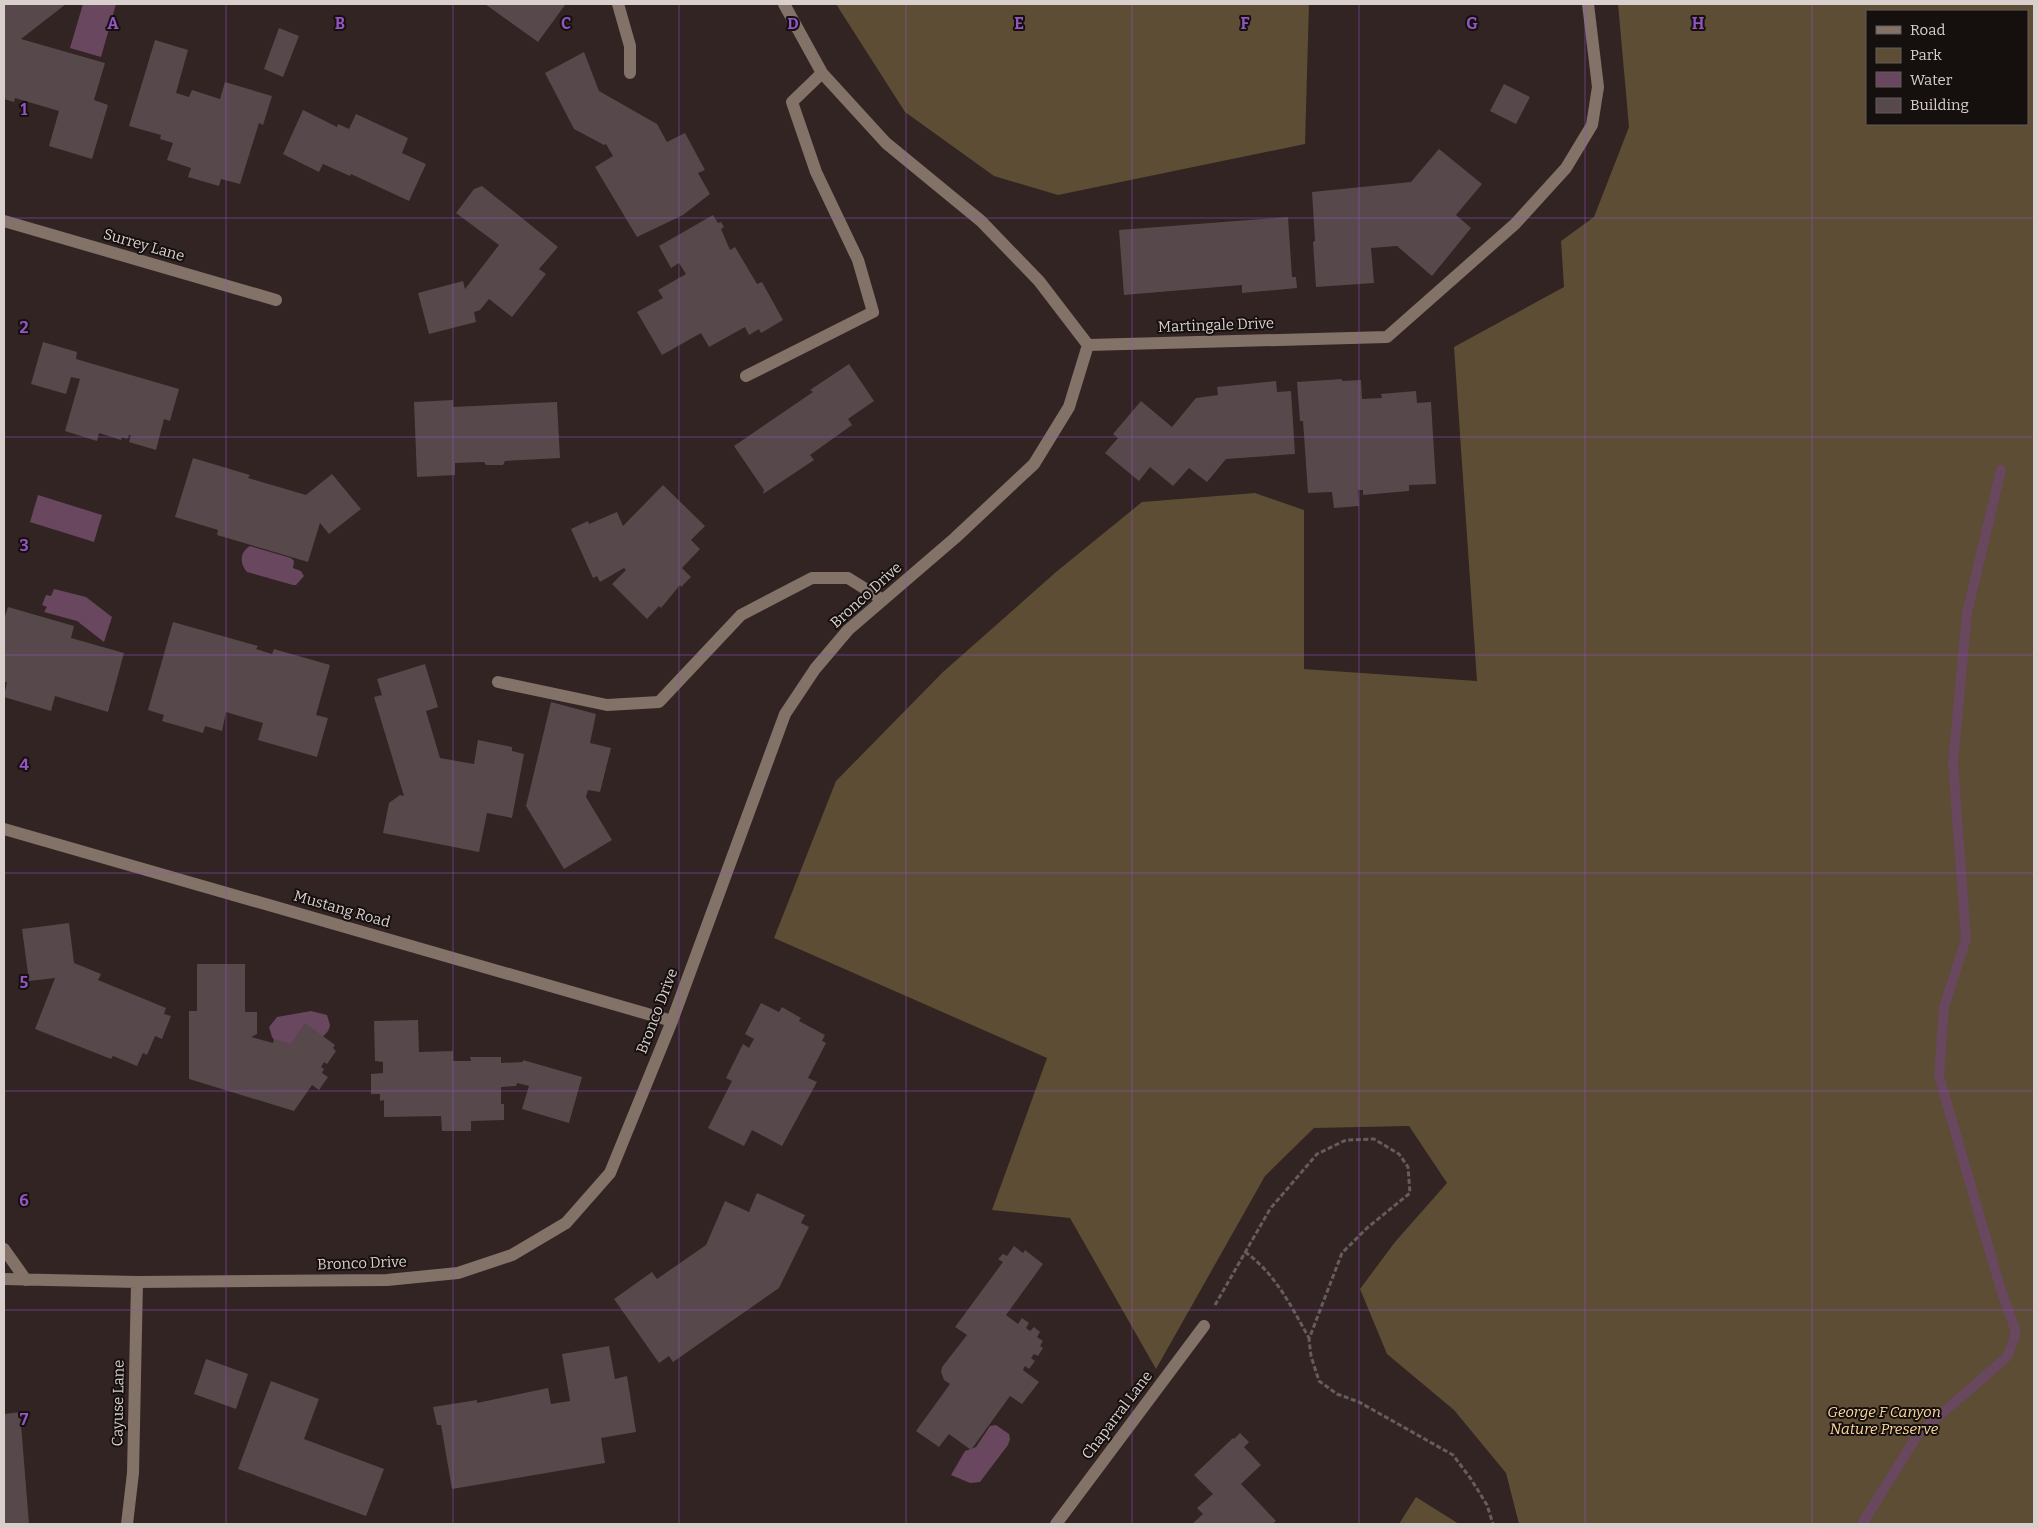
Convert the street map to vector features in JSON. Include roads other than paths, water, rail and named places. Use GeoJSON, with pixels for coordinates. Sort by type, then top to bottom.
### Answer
{"type":"FeatureCollection","features":[{"type":"Feature","properties":{"kind":"street"},"geometry":{"type":"LineString","coordinates":[[618,4],[630,46],[630,73]]}},
{"type":"Feature","properties":{"kind":"street"},"geometry":{"type":"LineString","coordinates":[[784,4],[822,73],[886,143],[981,221],[994,234],[1039,281],[1088,345]]}},
{"type":"Feature","properties":{"kind":"street","name":"Martingale Drive"},"geometry":{"type":"LineString","coordinates":[[1088,345],[1387,337],[1515,224],[1566,168],[1592,125],[1598,87],[1588,4]]}},
{"type":"Feature","properties":{"kind":"street"},"geometry":{"type":"LineString","coordinates":[[746,376],[873,312],[858,260],[816,172],[792,102],[822,73]]}},
{"type":"Feature","properties":{"kind":"street","name":"Surrey Lane"},"geometry":{"type":"LineString","coordinates":[[4,221],[276,300]]}},
{"type":"Feature","properties":{"kind":"street","name":"Bronco Drive"},"geometry":{"type":"LineString","coordinates":[[4,1279],[137,1282],[387,1280],[458,1273],[512,1255],[566,1223],[610,1173],[672,1021],[785,714],[815,669],[848,630],[955,538],[1034,464],[1069,407],[1088,345]]}},
{"type":"Feature","properties":{"kind":"street"},"geometry":{"type":"LineString","coordinates":[[498,682],[607,705],[659,702],[741,616],[812,578],[848,578],[883,600]]}},
{"type":"Feature","properties":{"kind":"street","name":"Mustang Road"},"geometry":{"type":"LineString","coordinates":[[4,829],[672,1021]]}},
{"type":"Feature","properties":{"kind":"street"},"geometry":{"type":"LineString","coordinates":[[4,1249],[26,1280]]}},
{"type":"Feature","properties":{"kind":"street","name":"Cayuse Lane"},"geometry":{"type":"LineString","coordinates":[[127,1524],[133,1473],[137,1282]]}},
{"type":"Feature","properties":{"kind":"street","name":"Chaparral Lane"},"geometry":{"type":"LineString","coordinates":[[1056,1524],[1204,1326]]}},
{"type":"Feature","properties":{"kind":"water"},"geometry":{"type":"Polygon","coordinates":[[[83,4],[116,4],[101,57],[70,48],[83,4]]]}},
{"type":"Feature","properties":{"kind":"water"},"geometry":{"type":"Polygon","coordinates":[[[38,495],[102,515],[94,542],[30,522],[38,495]]]}},
{"type":"Feature","properties":{"kind":"water"},"geometry":{"type":"Polygon","coordinates":[[[250,546],[291,558],[294,561],[293,568],[301,571],[304,576],[296,585],[293,585],[247,572],[244,569],[242,558],[244,551],[250,546]]]}},
{"type":"Feature","properties":{"kind":"water"},"geometry":{"type":"Polygon","coordinates":[[[54,589],[86,597],[112,617],[104,642],[77,621],[44,612],[47,607],[42,605],[46,595],[51,596],[54,589]]]}},
{"type":"Feature","properties":{"kind":"water"},"geometry":{"type":"Polygon","coordinates":[[[311,1011],[327,1015],[330,1025],[328,1031],[323,1036],[309,1042],[279,1046],[272,1037],[269,1027],[277,1017],[311,1011]]]}},
{"type":"Feature","properties":{"kind":"water"},"geometry":{"type":"Polygon","coordinates":[[[996,1425],[1009,1434],[1010,1439],[1008,1445],[980,1482],[970,1483],[951,1475],[965,1451],[976,1447],[990,1426],[996,1425]]]}},
{"type":"Feature","properties":{"kind":"waterway"},"geometry":{"type":"LineString","coordinates":[[1862,1524],[1918,1434],[2008,1356],[2016,1332],[2001,1290],[1939,1076],[1944,1007],[1966,939],[1953,763],[1967,613],[2001,470]]}},
{"type":"Feature","properties":{"kind":"park label","name":"George F Canyon Nature Preserve"},"geometry":{"type":"Point","coordinates":[1884,1420]}}]}
